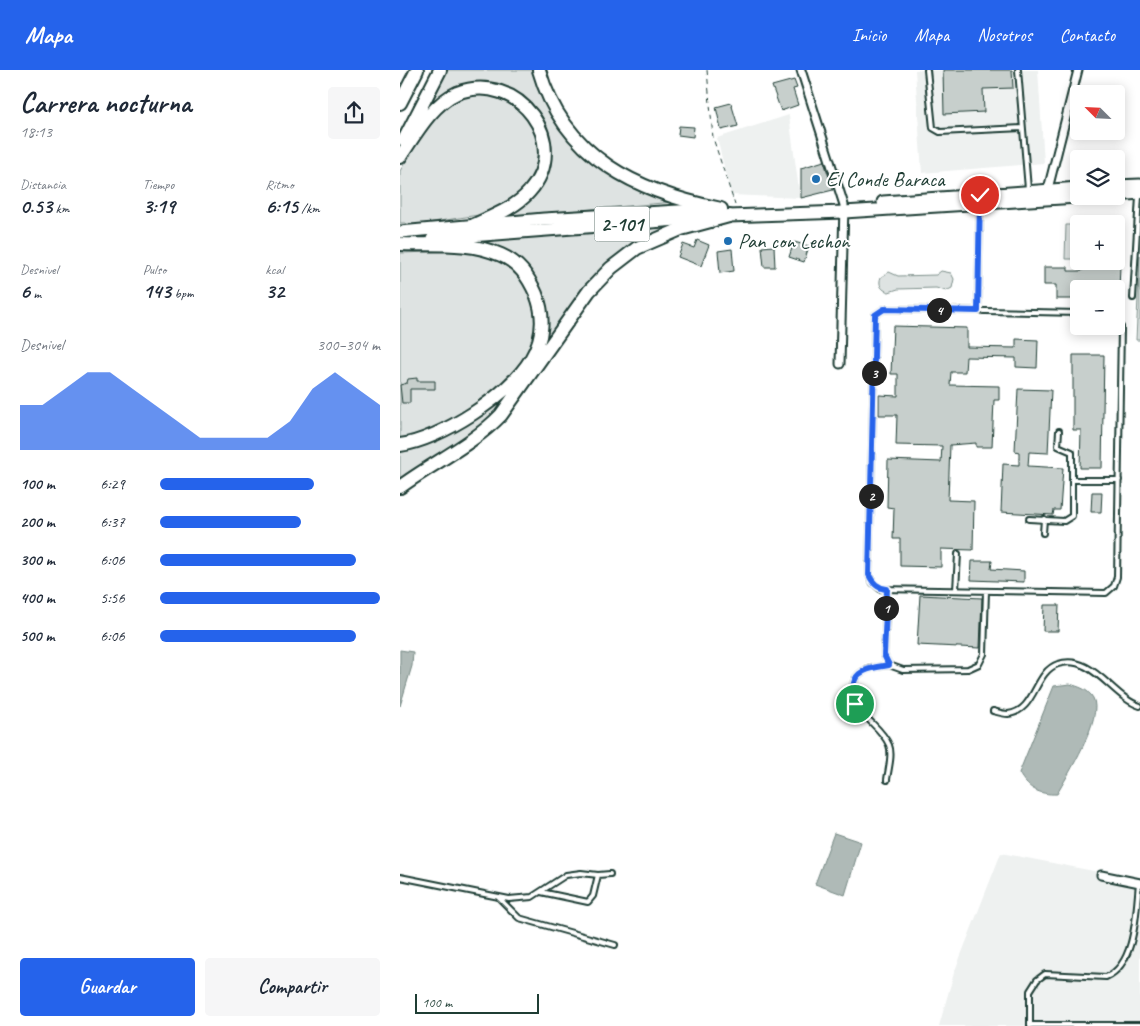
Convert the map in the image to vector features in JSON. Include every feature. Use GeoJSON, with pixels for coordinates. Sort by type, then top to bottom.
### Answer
{"type":"FeatureCollection","features":[{"type":"Feature","properties":{"kind":"highway"},"geometry":{"type":"LineString","coordinates":[[400,103],[418,70]]}},
{"type":"Feature","properties":{"kind":"highway"},"geometry":{"type":"LineString","coordinates":[[400,147],[440,70]]}},
{"type":"Feature","properties":{"kind":"highway"},"geometry":{"type":"LineString","coordinates":[[539,70],[542,81],[559,115],[580,144],[612,170],[650,189],[682,201],[728,211]]}},
{"type":"Feature","properties":{"kind":"highway"},"geometry":{"type":"LineString","coordinates":[[400,157],[423,124],[438,107],[455,93],[472,88],[492,87],[518,98],[535,115],[541,128],[545,153],[543,167],[534,186],[521,199],[495,216],[474,224]]}},
{"type":"Feature","properties":{"kind":"highway"},"geometry":{"type":"LineString","coordinates":[[1125,186],[1140,185]]}},
{"type":"Feature","properties":{"kind":"highway","name":"2-101"},"geometry":{"type":"LineString","coordinates":[[400,232],[474,224],[728,211],[844,209],[1047,194],[1070,190]]}},
{"type":"Feature","properties":{"kind":"highway","name":"2-101"},"geometry":{"type":"LineString","coordinates":[[980,199],[1028,192],[1070,195]]}},
{"type":"Feature","properties":{"kind":"highway"},"geometry":{"type":"LineString","coordinates":[[1125,194],[1140,193]]}},
{"type":"Feature","properties":{"kind":"highway"},"geometry":{"type":"LineString","coordinates":[[400,487],[490,427],[501,415],[589,291],[610,268],[638,248],[728,211]]}},
{"type":"Feature","properties":{"kind":"highway","name":"2-101"},"geometry":{"type":"LineString","coordinates":[[400,243],[728,211]]}},
{"type":"Feature","properties":{"kind":"highway"},"geometry":{"type":"LineString","coordinates":[[400,243],[458,245],[481,248],[502,256],[524,270],[538,298],[542,320],[541,334],[531,360],[523,371],[501,392],[480,409],[437,435],[415,443],[400,445]]}},
{"type":"Feature","properties":{"kind":"street"},"geometry":{"type":"LineString","coordinates":[[801,70],[844,209],[840,364]]}},
{"type":"Feature","properties":{"kind":"street"},"geometry":{"type":"LineString","coordinates":[[1047,194],[1078,70]]}},
{"type":"Feature","properties":{"kind":"street"},"geometry":{"type":"LineString","coordinates":[[1100,875],[1140,883]]}},
{"type":"Feature","properties":{"kind":"lane"},"geometry":{"type":"LineString","coordinates":[[927,70],[932,128],[940,132],[1022,128]]}},
{"type":"Feature","properties":{"kind":"lane"},"geometry":{"type":"LineString","coordinates":[[1018,70],[1028,192]]}},
{"type":"Feature","properties":{"kind":"lane"},"geometry":{"type":"LineString","coordinates":[[1132,298],[1140,193]]}},
{"type":"Feature","properties":{"kind":"lane"},"geometry":{"type":"LineString","coordinates":[[978,311],[980,199]]}},
{"type":"Feature","properties":{"kind":"lane"},"geometry":{"type":"LineString","coordinates":[[1070,313],[884,309],[875,315],[869,575],[873,583],[880,588],[1106,594],[1114,586],[1117,577],[1121,335]]}},
{"type":"Feature","properties":{"kind":"lane"},"geometry":{"type":"LineString","coordinates":[[1029,519],[1064,521],[1072,516],[1072,452],[1058,446],[1059,431]]}},
{"type":"Feature","properties":{"kind":"lane"},"geometry":{"type":"LineString","coordinates":[[1072,480],[1119,480]]}},
{"type":"Feature","properties":{"kind":"lane"},"geometry":{"type":"LineString","coordinates":[[1043,533],[1044,519]]}},
{"type":"Feature","properties":{"kind":"lane"},"geometry":{"type":"LineString","coordinates":[[956,590],[958,554]]}},
{"type":"Feature","properties":{"kind":"lane"},"geometry":{"type":"LineString","coordinates":[[887,589],[884,655],[889,665]]}},
{"type":"Feature","properties":{"kind":"lane"},"geometry":{"type":"LineString","coordinates":[[887,780],[890,759],[889,746],[855,704],[852,695],[853,683],[857,674],[867,669],[889,665],[903,670],[968,669],[979,664],[984,654],[986,591]]}},
{"type":"Feature","properties":{"kind":"lane"},"geometry":{"type":"LineString","coordinates":[[992,711],[1008,714],[1021,709],[1032,696],[1046,672],[1057,664],[1074,662],[1085,666],[1140,706]]}},
{"type":"Feature","properties":{"kind":"lane"},"geometry":{"type":"LineString","coordinates":[[400,877],[509,899],[532,897],[566,874],[610,874]]}},
{"type":"Feature","properties":{"kind":"lane"},"geometry":{"type":"LineString","coordinates":[[541,892],[588,902],[593,896],[598,875]]}},
{"type":"Feature","properties":{"kind":"lane"},"geometry":{"type":"LineString","coordinates":[[1140,883],[1135,922],[1127,956],[1122,966],[1106,977],[1045,974],[1037,980],[1030,991],[1030,1026],[1140,1025]]}},
{"type":"Feature","properties":{"kind":"lane"},"geometry":{"type":"LineString","coordinates":[[498,897],[519,918],[614,945]]}},
{"type":"Feature","properties":{"kind":"path"},"geometry":{"type":"LineString","coordinates":[[707,70],[713,138],[728,211]]}},
{"type":"Feature","properties":{"kind":"shaded area"},"geometry":{"type":"Polygon","coordinates":[[[448,70],[533,70],[560,125],[583,153],[614,178],[634,189],[674,202],[502,217],[549,163],[547,130],[539,115],[522,97],[501,86],[489,83],[465,85],[452,91],[420,119],[448,70]]]}},
{"type":"Feature","properties":{"kind":"shaded area"},"geometry":{"type":"Polygon","coordinates":[[[915,70],[1038,70],[1044,163],[922,173],[915,70]]]}},
{"type":"Feature","properties":{"kind":"shaded area"},"geometry":{"type":"Polygon","coordinates":[[[469,93],[509,98],[535,124],[540,162],[525,190],[506,204],[485,214],[407,226],[405,223],[400,223],[400,171],[418,140],[436,116],[451,101],[469,93]]]}},
{"type":"Feature","properties":{"kind":"shaded area"},"geometry":{"type":"Polygon","coordinates":[[[789,115],[800,198],[731,195],[717,138],[789,115]]]}},
{"type":"Feature","properties":{"kind":"shaded area"},"geometry":{"type":"Polygon","coordinates":[[[1066,225],[1070,225],[1070,259],[1065,259],[1066,225]]]}},
{"type":"Feature","properties":{"kind":"shaded area"},"geometry":{"type":"Polygon","coordinates":[[[670,227],[618,256],[493,416],[462,442],[400,483],[400,449],[492,406],[544,331],[530,274],[468,242],[492,238],[670,227]]]}},
{"type":"Feature","properties":{"kind":"shaded area"},"geometry":{"type":"Polygon","coordinates":[[[464,251],[488,256],[506,264],[520,277],[531,299],[535,316],[536,331],[532,344],[526,357],[506,379],[459,417],[426,434],[400,439],[400,253],[464,251]]]}},
{"type":"Feature","properties":{"kind":"shaded area"},"geometry":{"type":"Polygon","coordinates":[[[1140,255],[1140,340],[1136,340],[1140,255]]]}},
{"type":"Feature","properties":{"kind":"shaded area"},"geometry":{"type":"Polygon","coordinates":[[[941,271],[951,273],[954,279],[952,288],[946,291],[936,288],[898,289],[889,292],[884,290],[880,284],[881,277],[889,272],[898,276],[936,275],[941,271]]]}},
{"type":"Feature","properties":{"kind":"shaded area"},"geometry":{"type":"Polygon","coordinates":[[[400,650],[413,652],[412,666],[400,706],[400,650]]]}},
{"type":"Feature","properties":{"kind":"shaded area"},"geometry":{"type":"Polygon","coordinates":[[[1070,684],[1089,692],[1093,698],[1095,707],[1089,732],[1076,761],[1057,794],[1039,792],[1026,783],[1019,773],[1054,686],[1070,684]]]}},
{"type":"Feature","properties":{"kind":"shaded area"},"geometry":{"type":"Polygon","coordinates":[[[834,833],[861,842],[845,895],[815,884],[834,833]]]}},
{"type":"Feature","properties":{"kind":"shaded area"},"geometry":{"type":"Polygon","coordinates":[[[1001,853],[1140,880],[1140,1026],[939,1026],[954,973],[1001,853]]]}},
{"type":"Feature","properties":{"kind":"building"},"geometry":{"type":"Polygon","coordinates":[[[943,70],[1012,70],[1013,88],[983,89],[984,112],[944,114],[943,70]]]}},
{"type":"Feature","properties":{"kind":"building"},"geometry":{"type":"Polygon","coordinates":[[[794,80],[797,88],[793,89],[798,105],[781,111],[772,86],[794,80]]]}},
{"type":"Feature","properties":{"kind":"building"},"geometry":{"type":"Polygon","coordinates":[[[731,103],[738,126],[721,130],[716,107],[731,103]]]}},
{"type":"Feature","properties":{"kind":"building"},"geometry":{"type":"Polygon","coordinates":[[[679,126],[694,127],[693,137],[678,135],[679,126]]]}},
{"type":"Feature","properties":{"kind":"building","name":"El Conde Baraca"},"geometry":{"type":"Polygon","coordinates":[[[824,161],[833,190],[801,198],[801,168],[824,161]]]}},
{"type":"Feature","properties":{"kind":"building"},"geometry":{"type":"Polygon","coordinates":[[[697,240],[709,245],[701,266],[678,257],[683,244],[694,248],[697,240]]]}},
{"type":"Feature","properties":{"kind":"building"},"geometry":{"type":"Polygon","coordinates":[[[794,242],[809,246],[804,262],[789,257],[794,242]]]}},
{"type":"Feature","properties":{"kind":"building"},"geometry":{"type":"Polygon","coordinates":[[[774,246],[775,267],[764,267],[762,247],[774,246]]]}},
{"type":"Feature","properties":{"kind":"building"},"geometry":{"type":"Polygon","coordinates":[[[732,249],[734,271],[720,273],[718,251],[732,249]]]}},
{"type":"Feature","properties":{"kind":"building"},"geometry":{"type":"Polygon","coordinates":[[[1044,267],[1068,267],[1068,271],[1120,270],[1119,280],[1070,280],[1070,299],[1056,299],[1056,285],[1044,285],[1044,267]]]}},
{"type":"Feature","properties":{"kind":"building"},"geometry":{"type":"Polygon","coordinates":[[[893,326],[967,328],[967,347],[1016,348],[1016,339],[1038,340],[1037,368],[1016,367],[1016,358],[966,357],[965,372],[951,372],[950,385],[999,386],[999,400],[994,400],[992,447],[976,447],[976,443],[950,445],[948,500],[974,501],[973,550],[941,549],[941,567],[900,566],[900,539],[893,539],[894,508],[887,507],[888,460],[941,462],[942,446],[896,445],[897,415],[879,415],[879,395],[898,396],[898,374],[891,374],[893,326]]]}},
{"type":"Feature","properties":{"kind":"building"},"geometry":{"type":"Polygon","coordinates":[[[1073,355],[1104,355],[1102,468],[1080,468],[1081,430],[1073,430],[1073,355]]]}},
{"type":"Feature","properties":{"kind":"building"},"geometry":{"type":"Polygon","coordinates":[[[417,378],[417,381],[435,381],[435,389],[410,389],[410,403],[402,403],[400,385],[407,383],[408,379],[417,378]]]}},
{"type":"Feature","properties":{"kind":"building"},"geometry":{"type":"Polygon","coordinates":[[[1018,389],[1051,390],[1048,453],[1029,452],[1028,466],[1063,468],[1060,510],[1054,510],[1053,515],[1001,512],[1003,464],[1019,465],[1019,452],[1015,451],[1018,389]]]}},
{"type":"Feature","properties":{"kind":"building"},"geometry":{"type":"Polygon","coordinates":[[[1092,492],[1102,492],[1101,512],[1091,512],[1092,492]]]}},
{"type":"Feature","properties":{"kind":"building"},"geometry":{"type":"Polygon","coordinates":[[[972,561],[992,561],[991,569],[1024,571],[1024,582],[971,580],[972,561]]]}},
{"type":"Feature","properties":{"kind":"building"},"geometry":{"type":"Polygon","coordinates":[[[920,595],[982,598],[980,648],[917,645],[920,595]]]}},
{"type":"Feature","properties":{"kind":"building"},"geometry":{"type":"Polygon","coordinates":[[[1044,605],[1059,605],[1058,631],[1043,631],[1044,605]]]}},
{"type":"Feature","properties":{"kind":"place","name":"El Conde Baraca"},"geometry":{"type":"Point","coordinates":[816,179]}},
{"type":"Feature","properties":{"kind":"place","name":"Pan con Lechon"},"geometry":{"type":"Point","coordinates":[728,241]}},
{"type":"Feature","properties":{"kind":"route"},"geometry":{"type":"LineString","coordinates":[[855,704],[852,695],[853,683],[857,674],[867,669],[889,665],[884,655],[887,589],[880,588],[873,583],[869,575],[875,315],[884,309],[978,311],[980,195]]}}]}
